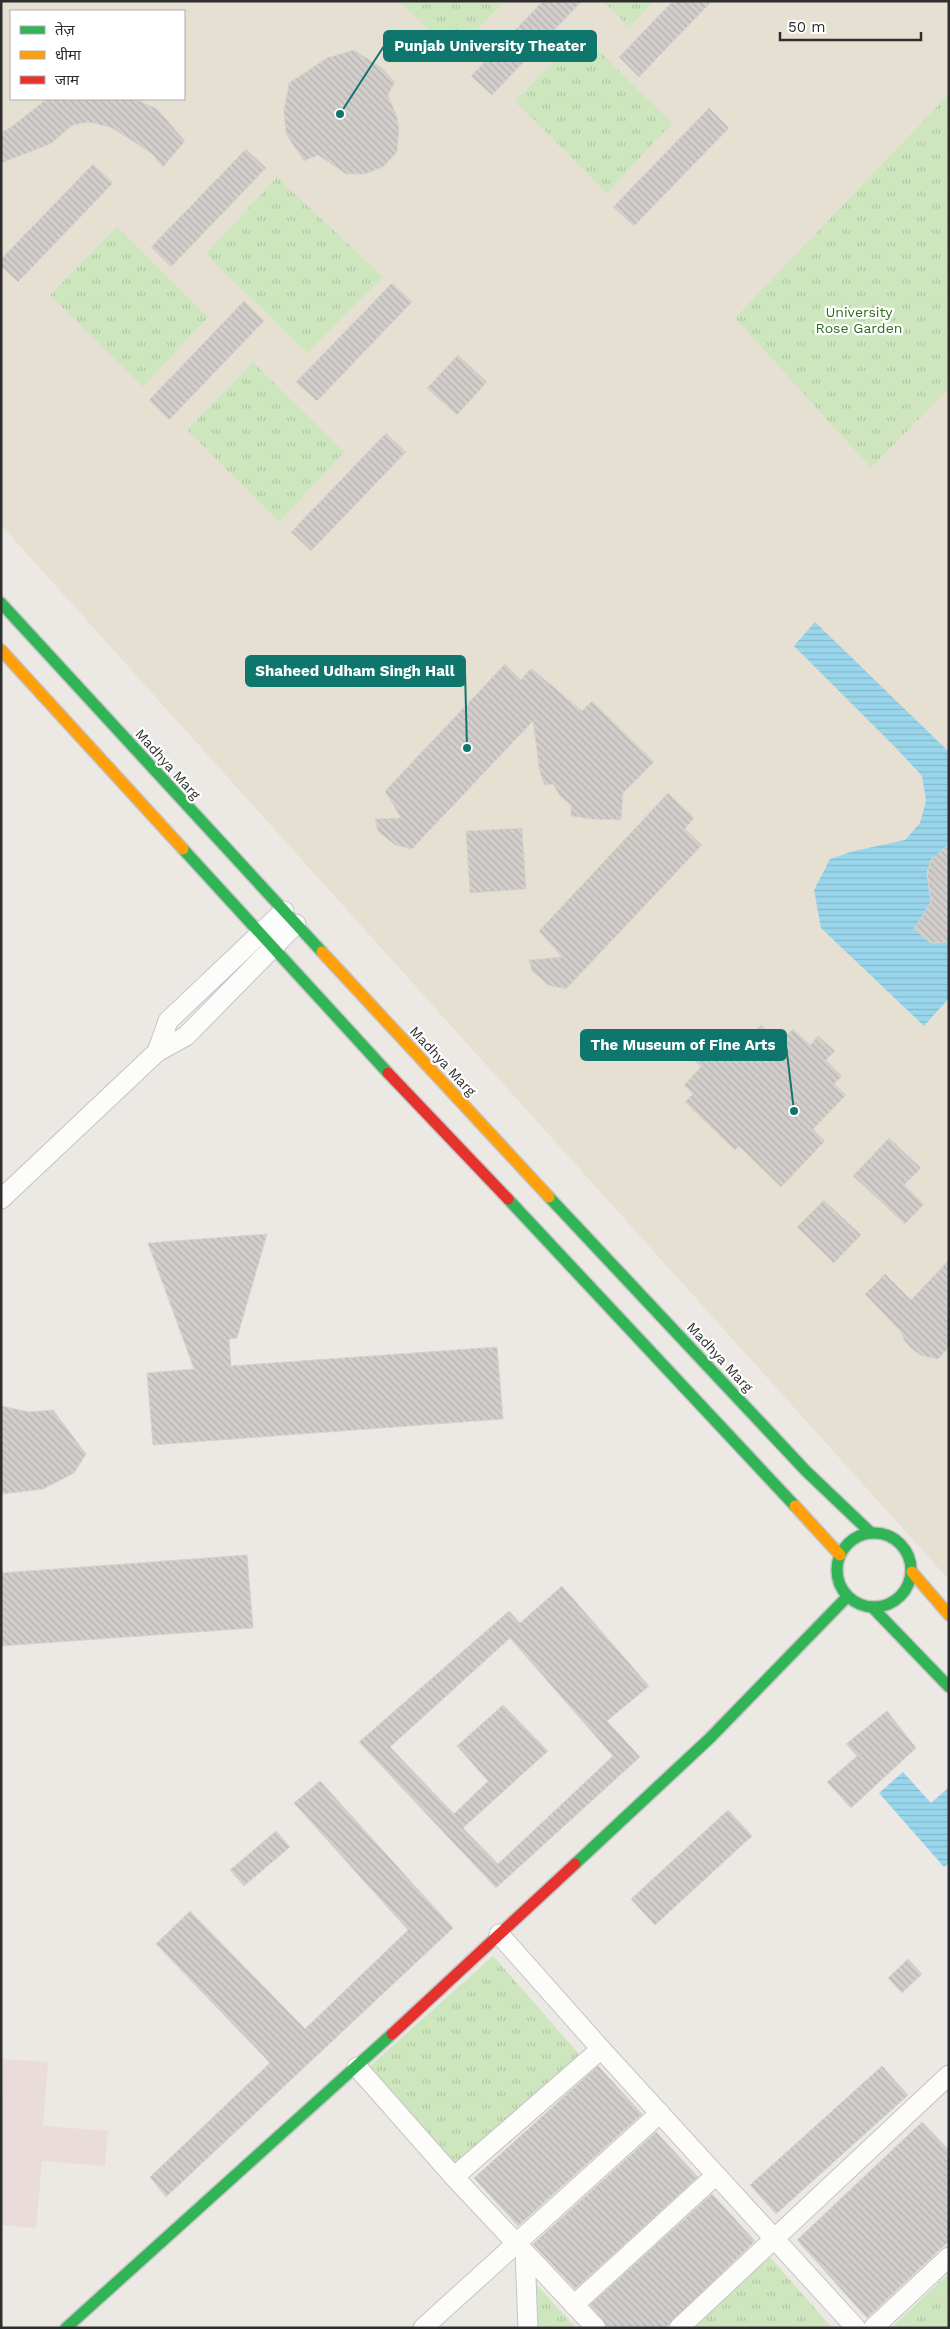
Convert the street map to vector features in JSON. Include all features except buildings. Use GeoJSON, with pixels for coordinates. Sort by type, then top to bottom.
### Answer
{"type":"FeatureCollection","features":[{"type":"Feature","properties":{"kind":"main road","name":"Madhya Marg"},"geometry":{"type":"LineString","coordinates":[[1,603],[290,918],[806,1470],[870,1532]]}},
{"type":"Feature","properties":{"kind":"main road"},"geometry":{"type":"LineString","coordinates":[[1,650],[428,1117],[494,1184],[840,1555]]}},
{"type":"Feature","properties":{"kind":"main road"},"geometry":{"type":"LineString","coordinates":[[870,1532],[883,1533],[895,1538],[904,1547],[910,1559],[912,1572],[906,1588],[894,1601],[884,1606],[872,1607],[859,1604],[847,1597],[840,1586],[837,1576],[840,1555],[847,1544],[857,1536],[870,1532]]}},
{"type":"Feature","properties":{"kind":"main road"},"geometry":{"type":"LineString","coordinates":[[912,1572],[949,1615]]}},
{"type":"Feature","properties":{"kind":"main road"},"geometry":{"type":"LineString","coordinates":[[66,2328],[357,2067],[710,1738],[847,1597]]}},
{"type":"Feature","properties":{"kind":"main road"},"geometry":{"type":"LineString","coordinates":[[872,1607],[949,1688]]}},
{"type":"Feature","properties":{"kind":"street"},"geometry":{"type":"LineString","coordinates":[[1,1198],[157,1052],[186,1036],[266,940],[290,918]]}},
{"type":"Feature","properties":{"kind":"street"},"geometry":{"type":"LineString","coordinates":[[499,1934],[601,2049],[856,2328]]}},
{"type":"Feature","properties":{"kind":"street"},"geometry":{"type":"LineString","coordinates":[[454,2177],[601,2049]]}},
{"type":"Feature","properties":{"kind":"street"},"geometry":{"type":"LineString","coordinates":[[357,2067],[454,2177],[596,2328]]}},
{"type":"Feature","properties":{"kind":"street"},"geometry":{"type":"LineString","coordinates":[[678,2328],[949,2075]]}},
{"type":"Feature","properties":{"kind":"street"},"geometry":{"type":"LineString","coordinates":[[423,2328],[520,2248],[660,2113]]}},
{"type":"Feature","properties":{"kind":"street"},"geometry":{"type":"LineString","coordinates":[[574,2305],[716,2175]]}},
{"type":"Feature","properties":{"kind":"street"},"geometry":{"type":"LineString","coordinates":[[520,2248],[528,2328]]}},
{"type":"Feature","properties":{"kind":"street"},"geometry":{"type":"LineString","coordinates":[[873,2328],[949,2257]]}},
{"type":"Feature","properties":{"kind":"shaded area"},"geometry":{"type":"Polygon","coordinates":[[[1,1],[949,1],[949,1580],[1,525],[1,1]]]}},
{"type":"Feature","properties":{"kind":"shaded area"},"geometry":{"type":"Polygon","coordinates":[[[3,2059],[48,2062],[43,2126],[108,2131],[105,2166],[42,2161],[36,2228],[1,2225],[3,2059]]]}},
{"type":"Feature","properties":{"kind":"green space"},"geometry":{"type":"Polygon","coordinates":[[[399,1],[504,1],[454,55],[399,1]]]}},
{"type":"Feature","properties":{"kind":"green space"},"geometry":{"type":"Polygon","coordinates":[[[603,1],[654,1],[629,27],[603,1]]]}},
{"type":"Feature","properties":{"kind":"green space"},"geometry":{"type":"Polygon","coordinates":[[[581,33],[672,123],[607,193],[515,101],[581,33]]]}},
{"type":"Feature","properties":{"kind":"green space","name":"University Rose Garden"},"geometry":{"type":"Polygon","coordinates":[[[949,94],[949,388],[871,468],[735,318],[949,94]]]}},
{"type":"Feature","properties":{"kind":"green space"},"geometry":{"type":"Polygon","coordinates":[[[277,177],[383,277],[307,353],[206,254],[277,177]]]}},
{"type":"Feature","properties":{"kind":"green space"},"geometry":{"type":"Polygon","coordinates":[[[117,227],[208,317],[143,387],[50,295],[117,227]]]}},
{"type":"Feature","properties":{"kind":"green space"},"geometry":{"type":"Polygon","coordinates":[[[253,362],[344,452],[279,522],[187,430],[253,362]]]}},
{"type":"Feature","properties":{"kind":"green space"},"geometry":{"type":"Polygon","coordinates":[[[493,1956],[580,2055],[455,2164],[370,2066],[493,1956]]]}},
{"type":"Feature","properties":{"kind":"green space"},"geometry":{"type":"Polygon","coordinates":[[[769,2256],[832,2328],[692,2328],[769,2256]]]}},
{"type":"Feature","properties":{"kind":"green space"},"geometry":{"type":"Polygon","coordinates":[[[949,2273],[949,2328],[891,2328],[949,2273]]]}},
{"type":"Feature","properties":{"kind":"green space"},"geometry":{"type":"Polygon","coordinates":[[[535,2283],[576,2328],[539,2328],[535,2304],[535,2283]]]}},
{"type":"Feature","properties":{"kind":"water"},"geometry":{"type":"Polygon","coordinates":[[[815,622],[949,752],[949,848],[931,860],[927,873],[931,902],[914,929],[926,938],[934,941],[949,941],[949,998],[924,1026],[821,928],[814,890],[830,859],[854,851],[905,840],[920,823],[926,801],[922,776],[794,646],[815,622]]]}},
{"type":"Feature","properties":{"kind":"water"},"geometry":{"type":"Polygon","coordinates":[[[903,1772],[931,1803],[948,1788],[949,1790],[949,1863],[944,1867],[879,1793],[903,1772]]]}},
{"type":"Feature","properties":{"kind":"traffic: fast"},"geometry":{"type":"LineString","coordinates":[[1,603],[322,952]]}},
{"type":"Feature","properties":{"kind":"traffic: fast"},"geometry":{"type":"LineString","coordinates":[[183,849],[388,1073]]}},
{"type":"Feature","properties":{"kind":"traffic: fast"},"geometry":{"type":"LineString","coordinates":[[549,1197],[806,1471],[870,1532]]}},
{"type":"Feature","properties":{"kind":"traffic: fast"},"geometry":{"type":"LineString","coordinates":[[508,1199],[795,1506]]}},
{"type":"Feature","properties":{"kind":"traffic: fast"},"geometry":{"type":"LineString","coordinates":[[867,1533],[881,1533],[895,1539],[905,1549],[911,1563],[911,1570],[911,1577],[905,1591],[895,1601],[881,1607],[867,1607],[853,1601],[843,1591],[837,1577],[837,1563],[843,1549],[853,1539],[867,1533]]}},
{"type":"Feature","properties":{"kind":"traffic: fast"},"geometry":{"type":"LineString","coordinates":[[575,1864],[710,1738],[847,1597]]}},
{"type":"Feature","properties":{"kind":"traffic: fast"},"geometry":{"type":"LineString","coordinates":[[872,1607],[949,1687]]}},
{"type":"Feature","properties":{"kind":"traffic: fast"},"geometry":{"type":"LineString","coordinates":[[66,2328],[392,2034]]}},
{"type":"Feature","properties":{"kind":"traffic: slow"},"geometry":{"type":"LineString","coordinates":[[1,650],[183,849]]}},
{"type":"Feature","properties":{"kind":"traffic: slow"},"geometry":{"type":"LineString","coordinates":[[322,952],[549,1197]]}},
{"type":"Feature","properties":{"kind":"traffic: slow"},"geometry":{"type":"LineString","coordinates":[[795,1506],[840,1555]]}},
{"type":"Feature","properties":{"kind":"traffic: slow"},"geometry":{"type":"LineString","coordinates":[[912,1572],[949,1615]]}},
{"type":"Feature","properties":{"kind":"traffic: jam"},"geometry":{"type":"LineString","coordinates":[[388,1073],[508,1199]]}},
{"type":"Feature","properties":{"kind":"traffic: jam"},"geometry":{"type":"LineString","coordinates":[[392,2034],[575,1864]]}},
{"type":"Feature","properties":{"kind":"place","name":"Punjab University Theater"},"geometry":{"type":"Point","coordinates":[340,114]}},
{"type":"Feature","properties":{"kind":"place","name":"Shaheed Udham Singh Hall"},"geometry":{"type":"Point","coordinates":[467,748]}},
{"type":"Feature","properties":{"kind":"place","name":"The Museum of Fine Arts"},"geometry":{"type":"Point","coordinates":[794,1111]}}]}
